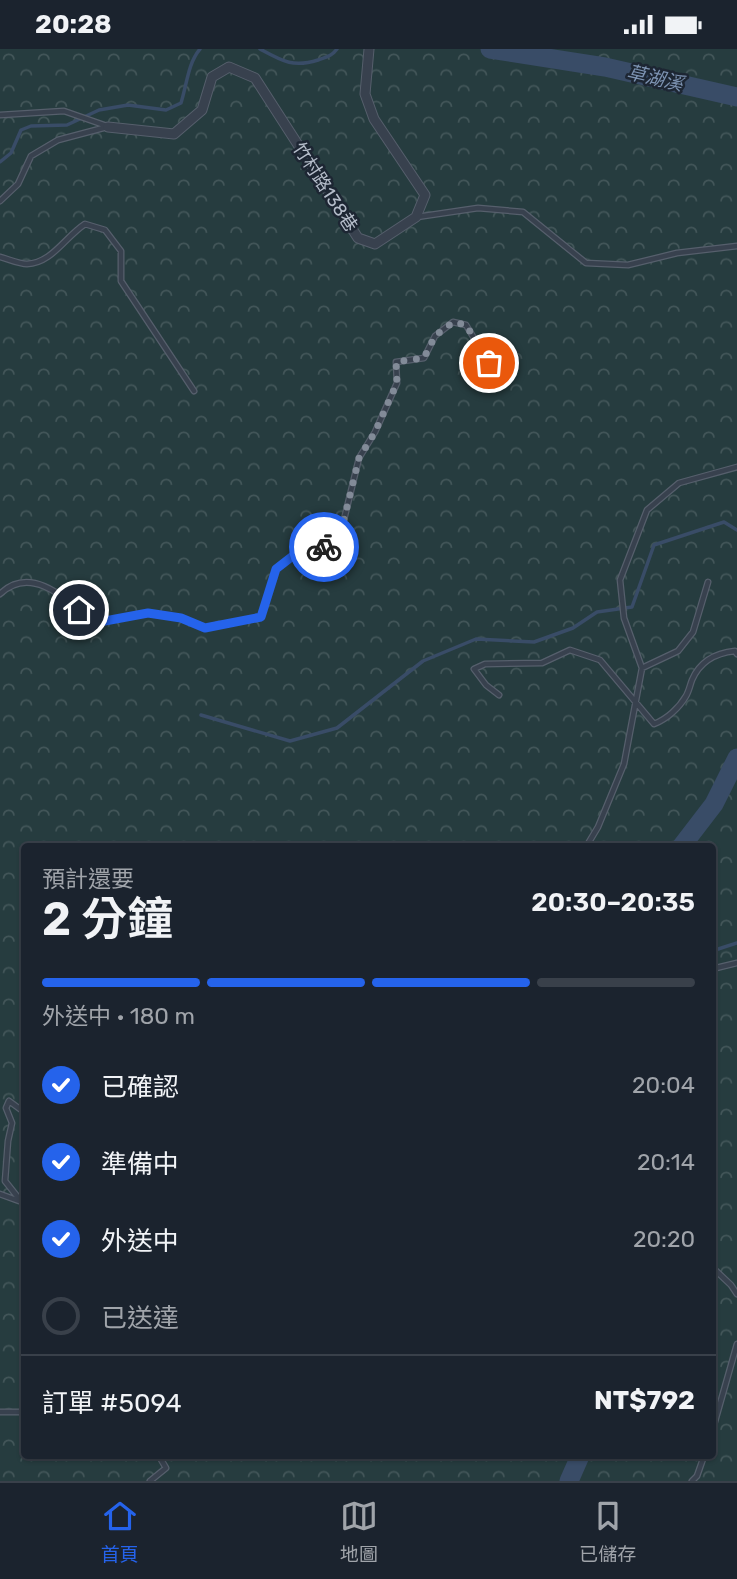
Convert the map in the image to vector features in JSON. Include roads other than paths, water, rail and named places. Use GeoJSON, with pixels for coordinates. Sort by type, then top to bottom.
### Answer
{"type":"FeatureCollection","features":[{"type":"Feature","properties":{"kind":"street"},"geometry":{"type":"LineString","coordinates":[[369,49],[366,94],[374,119],[425,195],[416,217]]}},
{"type":"Feature","properties":{"kind":"street","name":"竹村路138巷"},"geometry":{"type":"LineString","coordinates":[[108,127],[174,134],[202,110],[212,77],[229,67],[255,78],[358,238],[375,244],[416,217]]}},
{"type":"Feature","properties":{"kind":"lane"},"geometry":{"type":"LineString","coordinates":[[0,115],[64,111],[108,127]]}},
{"type":"Feature","properties":{"kind":"lane"},"geometry":{"type":"LineString","coordinates":[[0,201],[18,184],[32,156],[58,140],[108,127]]}},
{"type":"Feature","properties":{"kind":"lane"},"geometry":{"type":"LineString","coordinates":[[416,217],[478,208],[523,212],[586,263],[628,265],[677,253],[737,246]]}},
{"type":"Feature","properties":{"kind":"lane"},"geometry":{"type":"LineString","coordinates":[[0,257],[27,264],[51,256],[71,234],[85,224],[105,230],[121,251],[121,281],[194,391]]}},
{"type":"Feature","properties":{"kind":"lane"},"geometry":{"type":"LineString","coordinates":[[0,594],[11,583],[35,582],[63,597],[94,623],[148,613],[181,618],[205,628],[261,617],[276,569],[294,555],[320,549],[339,540],[359,458],[375,432],[397,383],[396,362],[424,358],[435,336],[453,322],[466,325],[489,363]]}},
{"type":"Feature","properties":{"kind":"lane"},"geometry":{"type":"LineString","coordinates":[[588,843],[598,827],[624,764],[642,668],[624,618],[620,580],[647,510],[679,483],[737,467]]}},
{"type":"Feature","properties":{"kind":"lane"},"geometry":{"type":"LineString","coordinates":[[642,668],[678,651],[693,632],[708,582]]}},
{"type":"Feature","properties":{"kind":"lane"},"geometry":{"type":"LineString","coordinates":[[499,695],[486,685],[474,669],[485,664],[542,663],[570,650],[600,660],[654,725],[666,720],[687,696],[692,679],[702,663],[720,652],[735,651],[737,654]]}},
{"type":"Feature","properties":{"kind":"lane"},"geometry":{"type":"LineString","coordinates":[[716,968],[737,963]]}},
{"type":"Feature","properties":{"kind":"lane"},"geometry":{"type":"LineString","coordinates":[[21,1110],[9,1101],[6,1108],[12,1123],[5,1181],[21,1202]]}},
{"type":"Feature","properties":{"kind":"lane"},"geometry":{"type":"LineString","coordinates":[[0,1193],[21,1203]]}},
{"type":"Feature","properties":{"kind":"lane"},"geometry":{"type":"LineString","coordinates":[[716,1271],[737,1294]]}},
{"type":"Feature","properties":{"kind":"lane"},"geometry":{"type":"LineString","coordinates":[[716,1419],[737,1344]]}},
{"type":"Feature","properties":{"kind":"lane"},"geometry":{"type":"LineString","coordinates":[[0,1412],[21,1412]]}},
{"type":"Feature","properties":{"kind":"lane"},"geometry":{"type":"LineString","coordinates":[[150,1481],[166,1468],[161,1459]]}},
{"type":"Feature","properties":{"kind":"lane"},"geometry":{"type":"LineString","coordinates":[[692,1481],[697,1476],[703,1459]]}},
{"type":"Feature","properties":{"kind":"waterway"},"geometry":{"type":"LineString","coordinates":[[0,162],[11,153],[21,130],[31,126],[67,125],[99,110],[128,105],[166,110],[181,103],[190,67],[200,49]]}},
{"type":"Feature","properties":{"kind":"waterway"},"geometry":{"type":"LineString","coordinates":[[260,49],[281,60],[294,63],[326,57],[337,49]]}},
{"type":"Feature","properties":{"kind":"waterway","name":"草湖溪"},"geometry":{"type":"LineString","coordinates":[[490,49],[605,67],[737,97]]}},
{"type":"Feature","properties":{"kind":"waterway"},"geometry":{"type":"LineString","coordinates":[[201,715],[290,741],[337,728],[423,661],[476,639],[534,642],[573,628],[597,612],[632,607],[654,545],[724,522],[737,530]]}},
{"type":"Feature","properties":{"kind":"waterway","name":"草湖溪"},"geometry":{"type":"LineString","coordinates":[[684,843],[714,804],[737,758]]}},
{"type":"Feature","properties":{"kind":"waterway"},"geometry":{"type":"LineString","coordinates":[[716,950],[737,943]]}},
{"type":"Feature","properties":{"kind":"waterway","name":"草湖溪"},"geometry":{"type":"LineString","coordinates":[[569,1481],[579,1459]]}}]}
